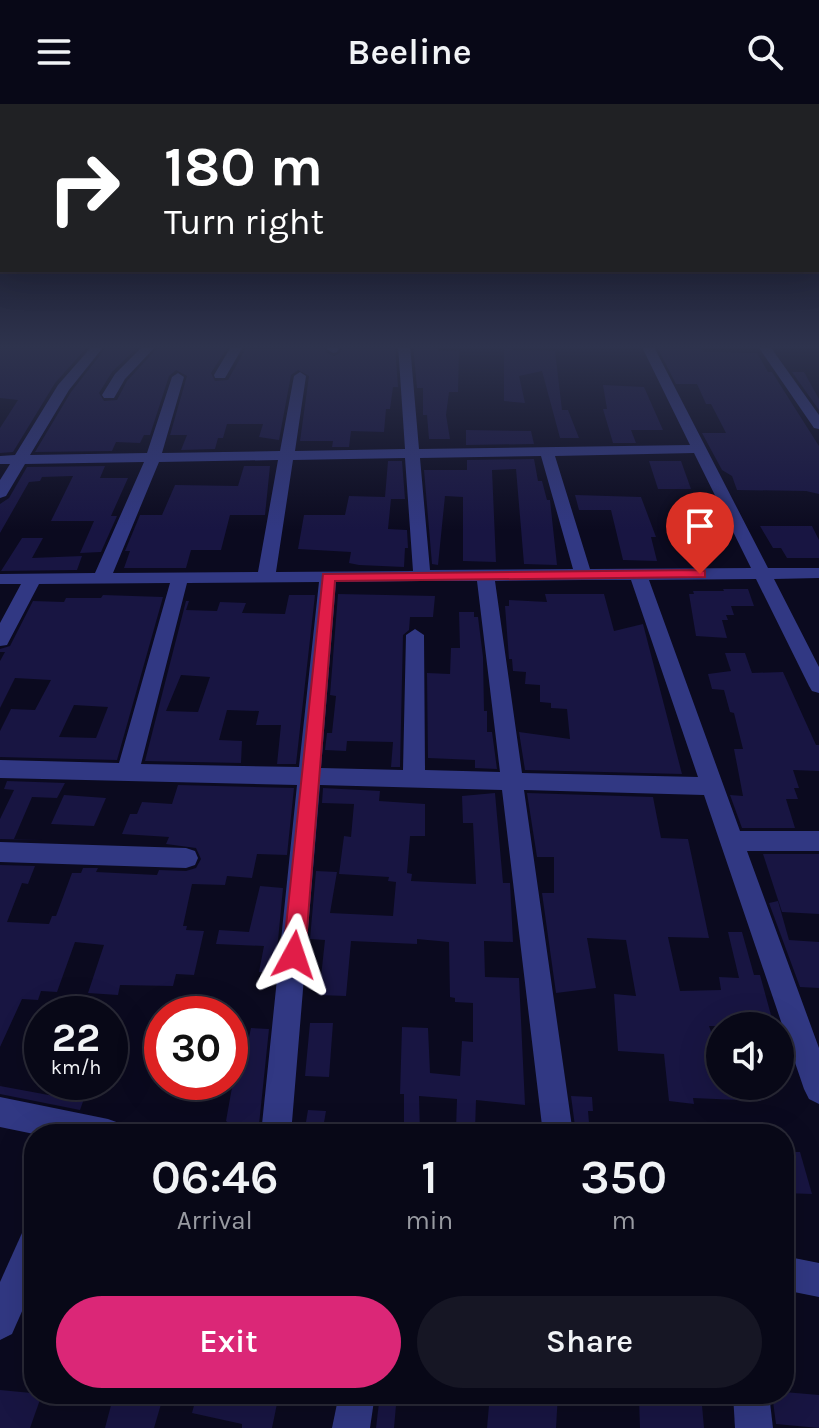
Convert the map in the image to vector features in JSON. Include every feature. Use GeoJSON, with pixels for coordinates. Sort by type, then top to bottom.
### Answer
{"type":"FeatureCollection","features":[{"type":"Feature","properties":{"kind":"street"},"geometry":{"type":"LineString","coordinates":[[0,493],[52,407]]}},
{"type":"Feature","properties":{"kind":"street"},"geometry":{"type":"LineString","coordinates":[[102,578],[153,458],[169,407]]}},
{"type":"Feature","properties":{"kind":"street"},"geometry":{"type":"LineString","coordinates":[[266,577],[294,407]]}},
{"type":"Feature","properties":{"kind":"street"},"geometry":{"type":"LineString","coordinates":[[410,407],[422,576]]}},
{"type":"Feature","properties":{"kind":"street"},"geometry":{"type":"LineString","coordinates":[[678,407],[819,686]]}},
{"type":"Feature","properties":{"kind":"street"},"geometry":{"type":"LineString","coordinates":[[806,407],[819,425]]}},
{"type":"Feature","properties":{"kind":"street"},"geometry":{"type":"LineString","coordinates":[[0,460],[699,449]]}},
{"type":"Feature","properties":{"kind":"street"},"geometry":{"type":"LineString","coordinates":[[547,452],[583,575]]}},
{"type":"Feature","properties":{"kind":"street"},"geometry":{"type":"LineString","coordinates":[[0,579],[819,573]]}},
{"type":"Feature","properties":{"kind":"street"},"geometry":{"type":"LineString","coordinates":[[638,574],[819,1089]]}},
{"type":"Feature","properties":{"kind":"street"},"geometry":{"type":"LineString","coordinates":[[485,575],[557,1124]]}},
{"type":"Feature","properties":{"kind":"street"},"geometry":{"type":"LineString","coordinates":[[277,1124],[328,577]]}},
{"type":"Feature","properties":{"kind":"street"},"geometry":{"type":"LineString","coordinates":[[128,772],[180,578]]}},
{"type":"Feature","properties":{"kind":"street"},"geometry":{"type":"LineString","coordinates":[[0,640],[33,579]]}},
{"type":"Feature","properties":{"kind":"street"},"geometry":{"type":"LineString","coordinates":[[414,778],[415,635]]}},
{"type":"Feature","properties":{"kind":"street"},"geometry":{"type":"LineString","coordinates":[[0,769],[712,786]]}},
{"type":"Feature","properties":{"kind":"street"},"geometry":{"type":"LineString","coordinates":[[730,841],[819,841]]}},
{"type":"Feature","properties":{"kind":"street"},"geometry":{"type":"LineString","coordinates":[[0,852],[186,858]]}},
{"type":"Feature","properties":{"kind":"street"},"geometry":{"type":"LineString","coordinates":[[0,1112],[55,1124]]}},
{"type":"Feature","properties":{"kind":"street"},"geometry":{"type":"LineString","coordinates":[[0,1322],[24,1268]]}},
{"type":"Feature","properties":{"kind":"street"},"geometry":{"type":"LineString","coordinates":[[794,1275],[819,1280]]}},
{"type":"Feature","properties":{"kind":"street"},"geometry":{"type":"LineString","coordinates":[[351,1428],[355,1404]]}},
{"type":"Feature","properties":{"kind":"street"},"geometry":{"type":"LineString","coordinates":[[752,1404],[754,1428]]}},
{"type":"Feature","properties":{"kind":"building"},"geometry":{"type":"Polygon","coordinates":[[[14,407],[41,407],[13,452],[0,453],[0,428],[14,407]]]}},
{"type":"Feature","properties":{"kind":"building"},"geometry":{"type":"Polygon","coordinates":[[[62,407],[159,407],[150,435],[144,435],[140,443],[116,442],[112,451],[35,452],[62,407]]]}},
{"type":"Feature","properties":{"kind":"building"},"geometry":{"type":"Polygon","coordinates":[[[178,407],[285,407],[279,440],[259,437],[263,424],[227,424],[223,438],[218,438],[215,449],[181,450],[187,435],[170,435],[178,407]]]}},
{"type":"Feature","properties":{"kind":"building"},"geometry":{"type":"Polygon","coordinates":[[[305,407],[390,407],[386,409],[384,432],[351,431],[349,447],[332,447],[333,441],[300,441],[305,407]]]}},
{"type":"Feature","properties":{"kind":"building"},"geometry":{"type":"Polygon","coordinates":[[[423,407],[447,407],[450,439],[429,439],[427,415],[423,415],[423,407]]]}},
{"type":"Feature","properties":{"kind":"building"},"geometry":{"type":"Polygon","coordinates":[[[552,407],[568,410],[579,438],[560,438],[552,407]]]}},
{"type":"Feature","properties":{"kind":"building"},"geometry":{"type":"Polygon","coordinates":[[[653,407],[663,430],[631,430],[636,443],[613,443],[603,409],[653,407]]]}},
{"type":"Feature","properties":{"kind":"building"},"geometry":{"type":"Polygon","coordinates":[[[712,407],[794,407],[819,446],[819,494],[737,490],[732,476],[722,470],[702,433],[726,433],[712,407]]]}},
{"type":"Feature","properties":{"kind":"building"},"geometry":{"type":"Polygon","coordinates":[[[466,430],[531,431],[534,444],[466,445],[466,430]]]}},
{"type":"Feature","properties":{"kind":"building"},"geometry":{"type":"Polygon","coordinates":[[[534,459],[538,481],[542,481],[547,500],[550,500],[557,565],[524,564],[516,469],[492,470],[496,562],[463,561],[463,497],[445,496],[438,565],[432,564],[424,470],[467,470],[467,460],[534,459]]]}},
{"type":"Feature","properties":{"kind":"building"},"geometry":{"type":"Polygon","coordinates":[[[388,461],[402,461],[405,499],[391,499],[388,529],[407,530],[408,548],[405,548],[404,567],[349,563],[351,552],[298,549],[304,515],[345,515],[349,496],[385,497],[388,461]]]}},
{"type":"Feature","properties":{"kind":"building"},"geometry":{"type":"Polygon","coordinates":[[[649,461],[681,461],[691,489],[658,489],[649,461]]]}},
{"type":"Feature","properties":{"kind":"building"},"geometry":{"type":"Polygon","coordinates":[[[105,466],[100,478],[128,478],[111,516],[117,516],[101,552],[80,553],[94,521],[51,521],[73,476],[42,477],[40,481],[29,482],[0,533],[0,504],[9,498],[27,467],[105,466]]]}},
{"type":"Feature","properties":{"kind":"building"},"geometry":{"type":"Polygon","coordinates":[[[244,466],[270,466],[265,515],[230,515],[221,550],[191,550],[186,568],[124,568],[130,551],[125,551],[140,515],[162,515],[175,485],[238,486],[244,466]]]}},
{"type":"Feature","properties":{"kind":"building"},"geometry":{"type":"Polygon","coordinates":[[[575,495],[641,497],[656,537],[651,537],[657,561],[623,560],[611,510],[579,510],[575,495]]]}},
{"type":"Feature","properties":{"kind":"building"},"geometry":{"type":"Polygon","coordinates":[[[681,499],[701,500],[710,525],[689,524],[681,499]]]}},
{"type":"Feature","properties":{"kind":"building"},"geometry":{"type":"Polygon","coordinates":[[[760,526],[812,526],[819,540],[819,558],[787,558],[781,548],[773,548],[760,526]]]}},
{"type":"Feature","properties":{"kind":"building"},"geometry":{"type":"Polygon","coordinates":[[[22,538],[43,538],[32,558],[82,556],[77,570],[1,571],[22,538]]]}},
{"type":"Feature","properties":{"kind":"building"},"geometry":{"type":"Polygon","coordinates":[[[748,589],[754,606],[731,606],[734,615],[726,615],[728,620],[722,620],[727,638],[696,636],[689,594],[748,589]]]}},
{"type":"Feature","properties":{"kind":"building"},"geometry":{"type":"Polygon","coordinates":[[[338,594],[435,596],[433,617],[410,617],[409,630],[403,635],[400,767],[391,767],[393,742],[347,741],[346,751],[325,750],[327,733],[332,733],[336,696],[330,695],[338,594]]]}},
{"type":"Feature","properties":{"kind":"building"},"geometry":{"type":"Polygon","coordinates":[[[545,594],[604,594],[614,631],[643,624],[682,774],[525,770],[519,732],[570,739],[567,709],[551,708],[551,703],[540,702],[540,685],[525,684],[526,672],[513,671],[512,659],[509,659],[505,606],[509,606],[509,600],[547,602],[545,594]]]}},
{"type":"Feature","properties":{"kind":"building"},"geometry":{"type":"Polygon","coordinates":[[[103,595],[163,597],[117,760],[0,757],[0,731],[11,709],[35,710],[51,680],[15,678],[0,708],[0,661],[5,652],[0,652],[0,649],[10,646],[33,601],[101,598],[103,595]],[[74,705],[59,737],[96,738],[108,707],[74,705]]]}},
{"type":"Feature","properties":{"kind":"building"},"geometry":{"type":"Polygon","coordinates":[[[289,595],[315,595],[296,764],[277,764],[281,725],[256,725],[259,711],[227,710],[219,740],[242,741],[241,763],[145,761],[186,601],[189,601],[186,610],[217,611],[220,602],[246,603],[242,613],[285,614],[289,595]],[[181,675],[166,711],[198,712],[210,677],[181,675]]]}},
{"type":"Feature","properties":{"kind":"building"},"geometry":{"type":"Polygon","coordinates":[[[459,612],[474,612],[474,617],[478,617],[483,657],[484,711],[487,711],[487,732],[492,732],[497,769],[475,768],[475,760],[428,758],[427,673],[450,674],[451,648],[460,648],[459,612]]]}},
{"type":"Feature","properties":{"kind":"building"},"geometry":{"type":"Polygon","coordinates":[[[725,653],[745,653],[752,673],[783,672],[816,745],[819,745],[819,771],[793,770],[799,788],[794,788],[798,799],[786,799],[795,828],[742,828],[730,795],[743,796],[734,749],[743,749],[734,713],[730,712],[724,690],[712,689],[708,674],[731,671],[725,653]]]}},
{"type":"Feature","properties":{"kind":"building"},"geometry":{"type":"Polygon","coordinates":[[[7,781],[65,783],[57,798],[32,797],[14,839],[42,840],[0,839],[0,819],[14,790],[4,789],[7,781]]]}},
{"type":"Feature","properties":{"kind":"building"},"geometry":{"type":"Polygon","coordinates":[[[178,785],[294,788],[287,855],[257,854],[252,878],[227,876],[225,885],[192,884],[183,926],[187,926],[186,930],[204,931],[194,975],[176,974],[173,986],[120,985],[118,995],[88,993],[104,945],[75,942],[57,992],[41,991],[39,996],[24,996],[0,1047],[0,865],[35,866],[28,884],[22,883],[7,922],[49,924],[52,916],[56,916],[72,873],[81,873],[83,868],[98,868],[96,872],[157,875],[159,870],[186,871],[196,868],[201,859],[196,848],[166,844],[169,837],[122,834],[130,814],[137,814],[142,802],[172,804],[178,785]]]}},
{"type":"Feature","properties":{"kind":"building"},"geometry":{"type":"Polygon","coordinates":[[[323,788],[380,791],[379,801],[425,804],[425,836],[410,836],[407,873],[412,874],[411,881],[476,884],[473,823],[463,823],[462,796],[495,793],[503,883],[510,883],[513,942],[484,941],[485,977],[519,978],[525,1105],[476,1100],[475,1124],[456,1124],[457,1099],[419,1096],[420,1124],[404,1124],[404,1094],[400,1094],[402,1027],[428,1028],[430,1073],[460,1076],[462,1041],[473,1042],[473,1003],[455,1002],[455,998],[450,997],[449,942],[417,939],[417,944],[351,941],[346,996],[319,995],[325,940],[310,939],[316,871],[337,872],[330,913],[393,916],[396,882],[388,881],[389,877],[339,874],[344,836],[351,837],[354,804],[322,803],[323,788]]]}},
{"type":"Feature","properties":{"kind":"building"},"geometry":{"type":"Polygon","coordinates":[[[527,793],[653,797],[661,838],[688,839],[709,938],[668,937],[680,991],[721,990],[719,977],[739,978],[728,932],[742,932],[754,975],[760,975],[770,1012],[706,1012],[706,1099],[693,1098],[694,1104],[669,1101],[664,1054],[618,1051],[614,994],[636,996],[626,940],[587,938],[596,988],[556,993],[542,893],[554,893],[554,857],[537,857],[527,793]]]}},
{"type":"Feature","properties":{"kind":"building"},"geometry":{"type":"Polygon","coordinates":[[[64,795],[106,798],[94,826],[51,824],[64,795]]]}},
{"type":"Feature","properties":{"kind":"building"},"geometry":{"type":"Polygon","coordinates":[[[763,854],[819,854],[819,914],[782,912],[763,854]]]}},
{"type":"Feature","properties":{"kind":"building"},"geometry":{"type":"Polygon","coordinates":[[[260,886],[283,888],[275,972],[259,972],[264,946],[216,944],[219,930],[249,932],[260,886]]]}},
{"type":"Feature","properties":{"kind":"building"},"geometry":{"type":"Polygon","coordinates":[[[778,901],[789,940],[819,942],[819,988],[800,987],[769,903],[778,901]]]}},
{"type":"Feature","properties":{"kind":"building"},"geometry":{"type":"Polygon","coordinates":[[[310,1023],[333,1023],[329,1077],[305,1076],[310,1023]]]}},
{"type":"Feature","properties":{"kind":"building"},"geometry":{"type":"Polygon","coordinates":[[[251,1028],[269,1029],[259,1124],[230,1124],[226,1121],[230,1100],[248,1100],[248,1037],[251,1028]]]}},
{"type":"Feature","properties":{"kind":"building"},"geometry":{"type":"Polygon","coordinates":[[[0,1086],[24,1090],[24,1099],[0,1094],[0,1086]]]}},
{"type":"Feature","properties":{"kind":"building"},"geometry":{"type":"Polygon","coordinates":[[[571,1096],[592,1097],[593,1111],[588,1111],[589,1124],[575,1124],[571,1096]]]}},
{"type":"Feature","properties":{"kind":"building"},"geometry":{"type":"Polygon","coordinates":[[[30,1100],[84,1100],[80,1110],[30,1100]]]}},
{"type":"Feature","properties":{"kind":"building"},"geometry":{"type":"Polygon","coordinates":[[[308,1110],[326,1111],[324,1124],[306,1124],[308,1110]]]}},
{"type":"Feature","properties":{"kind":"building"},"geometry":{"type":"Polygon","coordinates":[[[794,1152],[800,1152],[812,1194],[794,1193],[794,1152]]]}},
{"type":"Feature","properties":{"kind":"building"},"geometry":{"type":"Polygon","coordinates":[[[0,1390],[24,1392],[24,1404],[38,1404],[30,1428],[0,1428],[0,1390]]]}},
{"type":"Feature","properties":{"kind":"building"},"geometry":{"type":"Polygon","coordinates":[[[794,1393],[819,1395],[819,1428],[776,1424],[773,1404],[794,1404],[794,1393]]]}},
{"type":"Feature","properties":{"kind":"building"},"geometry":{"type":"Polygon","coordinates":[[[111,1404],[161,1404],[154,1428],[105,1428],[111,1404]]]}},
{"type":"Feature","properties":{"kind":"building"},"geometry":{"type":"Polygon","coordinates":[[[194,1404],[277,1404],[272,1428],[242,1428],[242,1424],[192,1413],[194,1404]]]}},
{"type":"Feature","properties":{"kind":"building"},"geometry":{"type":"Polygon","coordinates":[[[379,1404],[396,1404],[394,1428],[376,1428],[379,1404]]]}},
{"type":"Feature","properties":{"kind":"building"},"geometry":{"type":"Polygon","coordinates":[[[489,1404],[557,1404],[556,1428],[487,1428],[489,1404]]]}},
{"type":"Feature","properties":{"kind":"building"},"geometry":{"type":"Polygon","coordinates":[[[639,1404],[702,1404],[704,1428],[640,1428],[639,1404]]]}},
{"type":"Feature","properties":{"kind":"route"},"geometry":{"type":"LineString","coordinates":[[294,955],[328,577],[700,574]]}}]}
